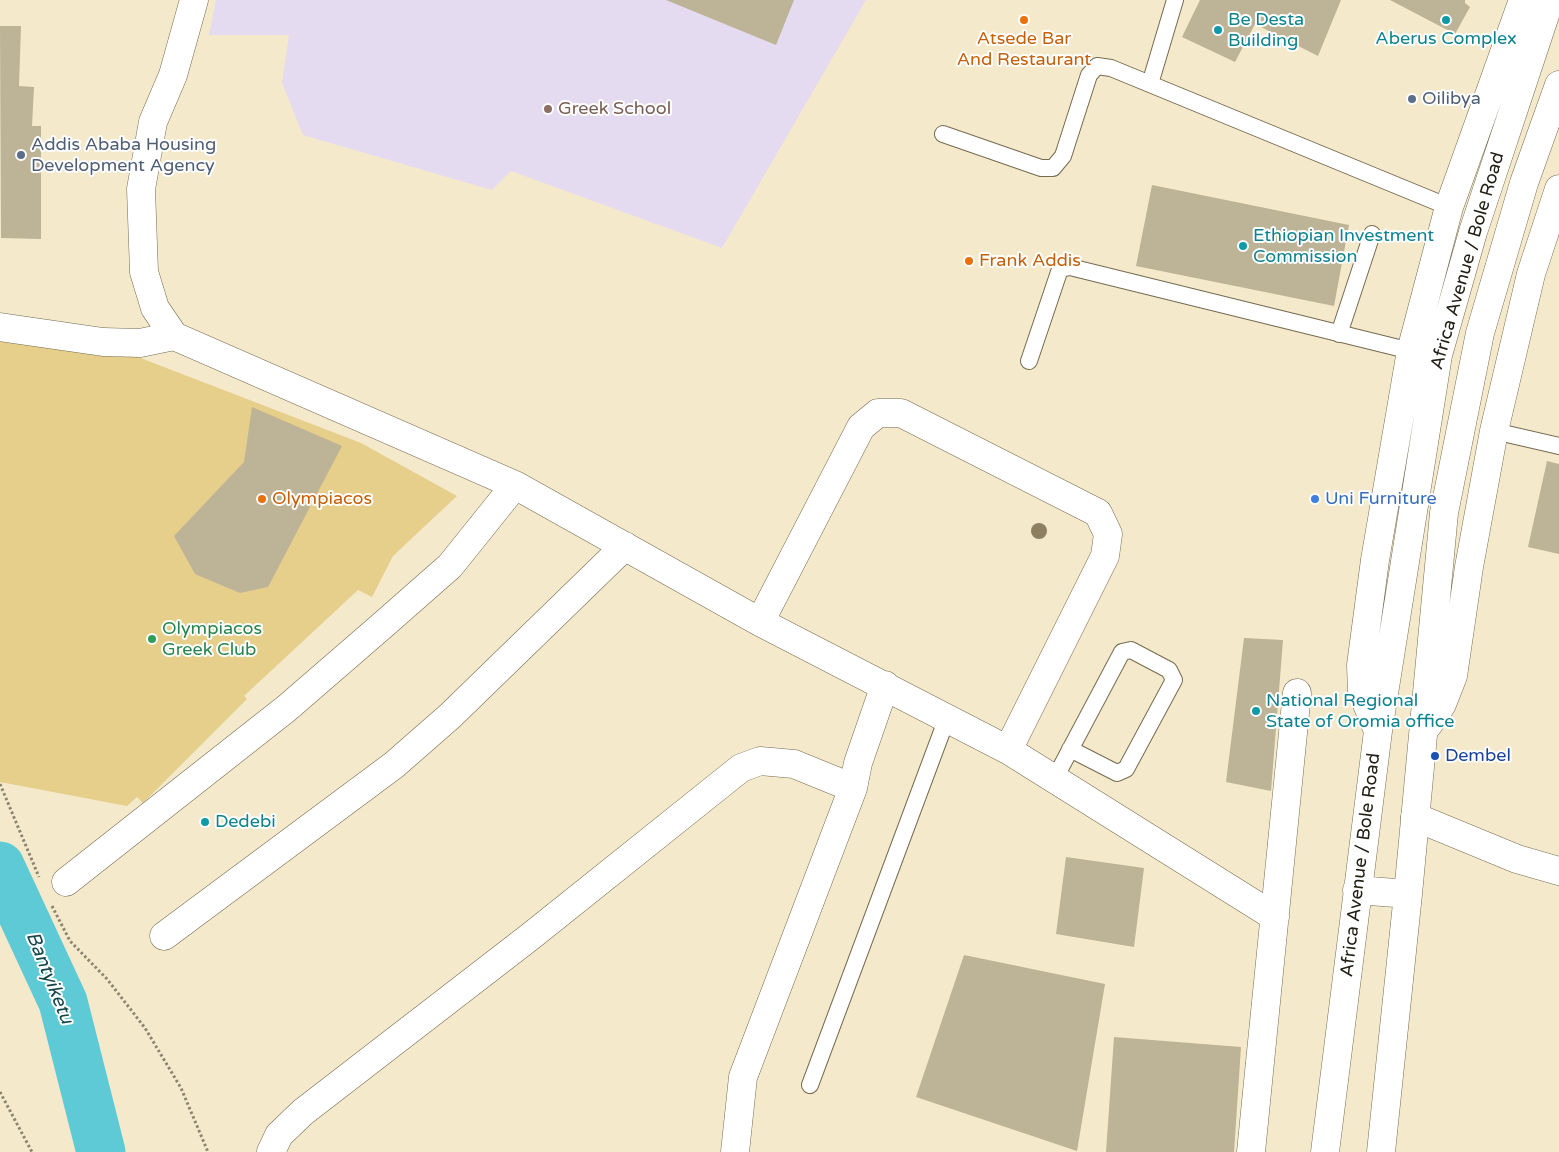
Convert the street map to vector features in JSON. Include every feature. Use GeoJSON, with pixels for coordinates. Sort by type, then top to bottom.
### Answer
{"type":"FeatureCollection","features":[{"type":"Feature","properties":{"kind":"street"},"geometry":{"type":"LineString","coordinates":[[1378,731],[1362,692],[1362,665],[1375,560],[1411,351],[1449,207],[1523,0]]}},
{"type":"Feature","properties":{"kind":"street","name":"Africa Avenue / Bole Road"},"geometry":{"type":"LineString","coordinates":[[1325,1152],[1378,731],[1438,355],[1473,232],[1550,0]]}},
{"type":"Feature","properties":{"kind":"street"},"geometry":{"type":"LineString","coordinates":[[198,2],[173,75],[153,122],[141,189],[144,272],[155,308],[174,336],[515,485],[760,622],[1008,750],[1275,917]]}},
{"type":"Feature","properties":{"kind":"street","name":"Africa Avenue / Bole Road"},"geometry":{"type":"LineString","coordinates":[[1381,1152],[1408,894],[1444,513],[1480,333],[1524,183],[1559,85]]}},
{"type":"Feature","properties":{"kind":"street"},"geometry":{"type":"LineString","coordinates":[[1423,733],[1442,704],[1453,676],[1494,431],[1531,274],[1559,188]]}},
{"type":"Feature","properties":{"kind":"street"},"geometry":{"type":"LineString","coordinates":[[0,328],[103,342],[140,343],[174,336]]}},
{"type":"Feature","properties":{"kind":"street"},"geometry":{"type":"LineString","coordinates":[[760,622],[861,427],[878,413],[901,413],[1098,513],[1108,534],[1105,556],[1008,750]]}},
{"type":"Feature","properties":{"kind":"street"},"geometry":{"type":"LineString","coordinates":[[52,888],[287,708],[384,624],[450,566],[515,485]]}},
{"type":"Feature","properties":{"kind":"street"},"geometry":{"type":"LineString","coordinates":[[164,936],[394,765],[450,716],[625,546]]}},
{"type":"Feature","properties":{"kind":"street"},"geometry":{"type":"LineString","coordinates":[[735,1152],[743,1077],[853,788],[858,763],[885,685]]}},
{"type":"Feature","properties":{"kind":"street"},"geometry":{"type":"LineString","coordinates":[[1251,1152],[1297,693]]}},
{"type":"Feature","properties":{"kind":"street"},"geometry":{"type":"LineString","coordinates":[[271,1152],[279,1135],[302,1112],[531,936],[741,768],[760,761],[794,764],[853,788]]}},
{"type":"Feature","properties":{"kind":"street"},"geometry":{"type":"LineString","coordinates":[[1415,818],[1525,862],[1559,871]]}},
{"type":"Feature","properties":{"kind":"street"},"geometry":{"type":"LineString","coordinates":[[1357,890],[1408,894]]}},
{"type":"Feature","properties":{"kind":"lane"},"geometry":{"type":"LineString","coordinates":[[1150,84],[1175,0]]}},
{"type":"Feature","properties":{"kind":"lane"},"geometry":{"type":"LineString","coordinates":[[943,134],[1041,168],[1053,168],[1063,156],[1089,75],[1097,66],[1111,68],[1449,207]]}},
{"type":"Feature","properties":{"kind":"lane"},"geometry":{"type":"LineString","coordinates":[[1339,334],[1372,234]]}},
{"type":"Feature","properties":{"kind":"lane"},"geometry":{"type":"LineString","coordinates":[[1029,361],[1060,269],[1070,267],[1411,351]]}},
{"type":"Feature","properties":{"kind":"lane"},"geometry":{"type":"LineString","coordinates":[[1494,431],[1559,446]]}},
{"type":"Feature","properties":{"kind":"lane"},"geometry":{"type":"LineString","coordinates":[[1054,780],[1070,749],[1122,652],[1131,650],[1169,670],[1174,680],[1126,769],[1117,773],[1070,749]]}},
{"type":"Feature","properties":{"kind":"lane"},"geometry":{"type":"LineString","coordinates":[[810,1085],[947,718]]}},
{"type":"Feature","properties":{"kind":"path"},"geometry":{"type":"LineString","coordinates":[[0,784],[52,888],[70,941],[107,979],[145,1028],[181,1088],[208,1152]]}},
{"type":"Feature","properties":{"kind":"path"},"geometry":{"type":"LineString","coordinates":[[0,1092],[32,1152]]}},
{"type":"Feature","properties":{"kind":"shaded area","name":"Greek School"},"geometry":{"type":"Polygon","coordinates":[[[216,0],[866,0],[722,248],[511,171],[492,190],[303,135],[282,83],[289,35],[209,35],[216,0]]]}},
{"type":"Feature","properties":{"kind":"shaded area","name":"Olympiacos Greek Club"},"geometry":{"type":"Polygon","coordinates":[[[0,340],[138,357],[361,443],[457,496],[393,556],[372,597],[358,590],[244,696],[247,699],[143,803],[137,797],[127,806],[0,782],[0,340]]]}},
{"type":"Feature","properties":{"kind":"building"},"geometry":{"type":"Polygon","coordinates":[[[666,0],[794,0],[776,45],[666,0]]]}},
{"type":"Feature","properties":{"kind":"building","name":"Be Desta Building"},"geometry":{"type":"Polygon","coordinates":[[[1200,0],[1341,0],[1318,56],[1255,24],[1235,62],[1182,37],[1200,0]]]}},
{"type":"Feature","properties":{"kind":"building","name":"Aberus Complex"},"geometry":{"type":"Polygon","coordinates":[[[1390,0],[1465,0],[1465,3],[1470,7],[1455,34],[1390,0]]]}},
{"type":"Feature","properties":{"kind":"building","name":"Addis Ababa Housing Development Agency"},"geometry":{"type":"Polygon","coordinates":[[[0,26],[21,26],[19,86],[34,87],[32,126],[41,126],[41,239],[1,238],[0,26]]]}},
{"type":"Feature","properties":{"kind":"building","name":"Ethiopian Investment Commission"},"geometry":{"type":"Polygon","coordinates":[[[1152,185],[1349,225],[1334,306],[1136,266],[1152,185]]]}},
{"type":"Feature","properties":{"kind":"building","name":"Olympiacos"},"geometry":{"type":"Polygon","coordinates":[[[252,407],[342,446],[268,587],[240,593],[195,574],[174,536],[244,462],[252,407]]]}},
{"type":"Feature","properties":{"kind":"building"},"geometry":{"type":"Polygon","coordinates":[[[1547,461],[1559,464],[1559,554],[1528,547],[1547,461]]]}},
{"type":"Feature","properties":{"kind":"building","name":"National Regional State of Oromia office"},"geometry":{"type":"Polygon","coordinates":[[[1244,638],[1283,640],[1271,791],[1226,782],[1244,638]]]}},
{"type":"Feature","properties":{"kind":"building"},"geometry":{"type":"Polygon","coordinates":[[[1066,857],[1144,868],[1134,947],[1056,934],[1066,857]]]}},
{"type":"Feature","properties":{"kind":"building"},"geometry":{"type":"Polygon","coordinates":[[[964,955],[1105,984],[1077,1151],[916,1097],[964,955]]]}},
{"type":"Feature","properties":{"kind":"building"},"geometry":{"type":"Polygon","coordinates":[[[1114,1037],[1241,1047],[1234,1152],[1106,1152],[1114,1037]]]}},
{"type":"Feature","properties":{"kind":"waterway","name":"Bantyiketu"},"geometry":{"type":"LineString","coordinates":[[0,866],[63,1002],[101,1152]]}},
{"type":"Feature","properties":{"kind":"place","name":"Atsede Bar And Restaurant"},"geometry":{"type":"Point","coordinates":[1024,20]}},
{"type":"Feature","properties":{"kind":"place","name":"Aberus Complex"},"geometry":{"type":"Point","coordinates":[1446,20]}},
{"type":"Feature","properties":{"kind":"place","name":"Be Desta Building"},"geometry":{"type":"Point","coordinates":[1218,30]}},
{"type":"Feature","properties":{"kind":"place","name":"Oilibya"},"geometry":{"type":"Point","coordinates":[1412,99]}},
{"type":"Feature","properties":{"kind":"place","name":"Greek School"},"geometry":{"type":"Point","coordinates":[548,109]}},
{"type":"Feature","properties":{"kind":"place","name":"Addis Ababa Housing Development Agency"},"geometry":{"type":"Point","coordinates":[21,155]}},
{"type":"Feature","properties":{"kind":"place","name":"Ethiopian Investment Commission"},"geometry":{"type":"Point","coordinates":[1243,246]}},
{"type":"Feature","properties":{"kind":"place","name":"Frank Addis"},"geometry":{"type":"Point","coordinates":[969,261]}},
{"type":"Feature","properties":{"kind":"place","name":"Olympiacos"},"geometry":{"type":"Point","coordinates":[262,499]}},
{"type":"Feature","properties":{"kind":"place","name":"Uni Furniture"},"geometry":{"type":"Point","coordinates":[1315,499]}},
{"type":"Feature","properties":{"kind":"place","name":"Olympiacos Greek Club"},"geometry":{"type":"Point","coordinates":[152,639]}},
{"type":"Feature","properties":{"kind":"place","name":"National Regional State of Oromia office"},"geometry":{"type":"Point","coordinates":[1256,711]}},
{"type":"Feature","properties":{"kind":"place","name":"Dembel"},"geometry":{"type":"Point","coordinates":[1435,756]}},
{"type":"Feature","properties":{"kind":"place","name":"Dedebi"},"geometry":{"type":"Point","coordinates":[205,822]}}]}
